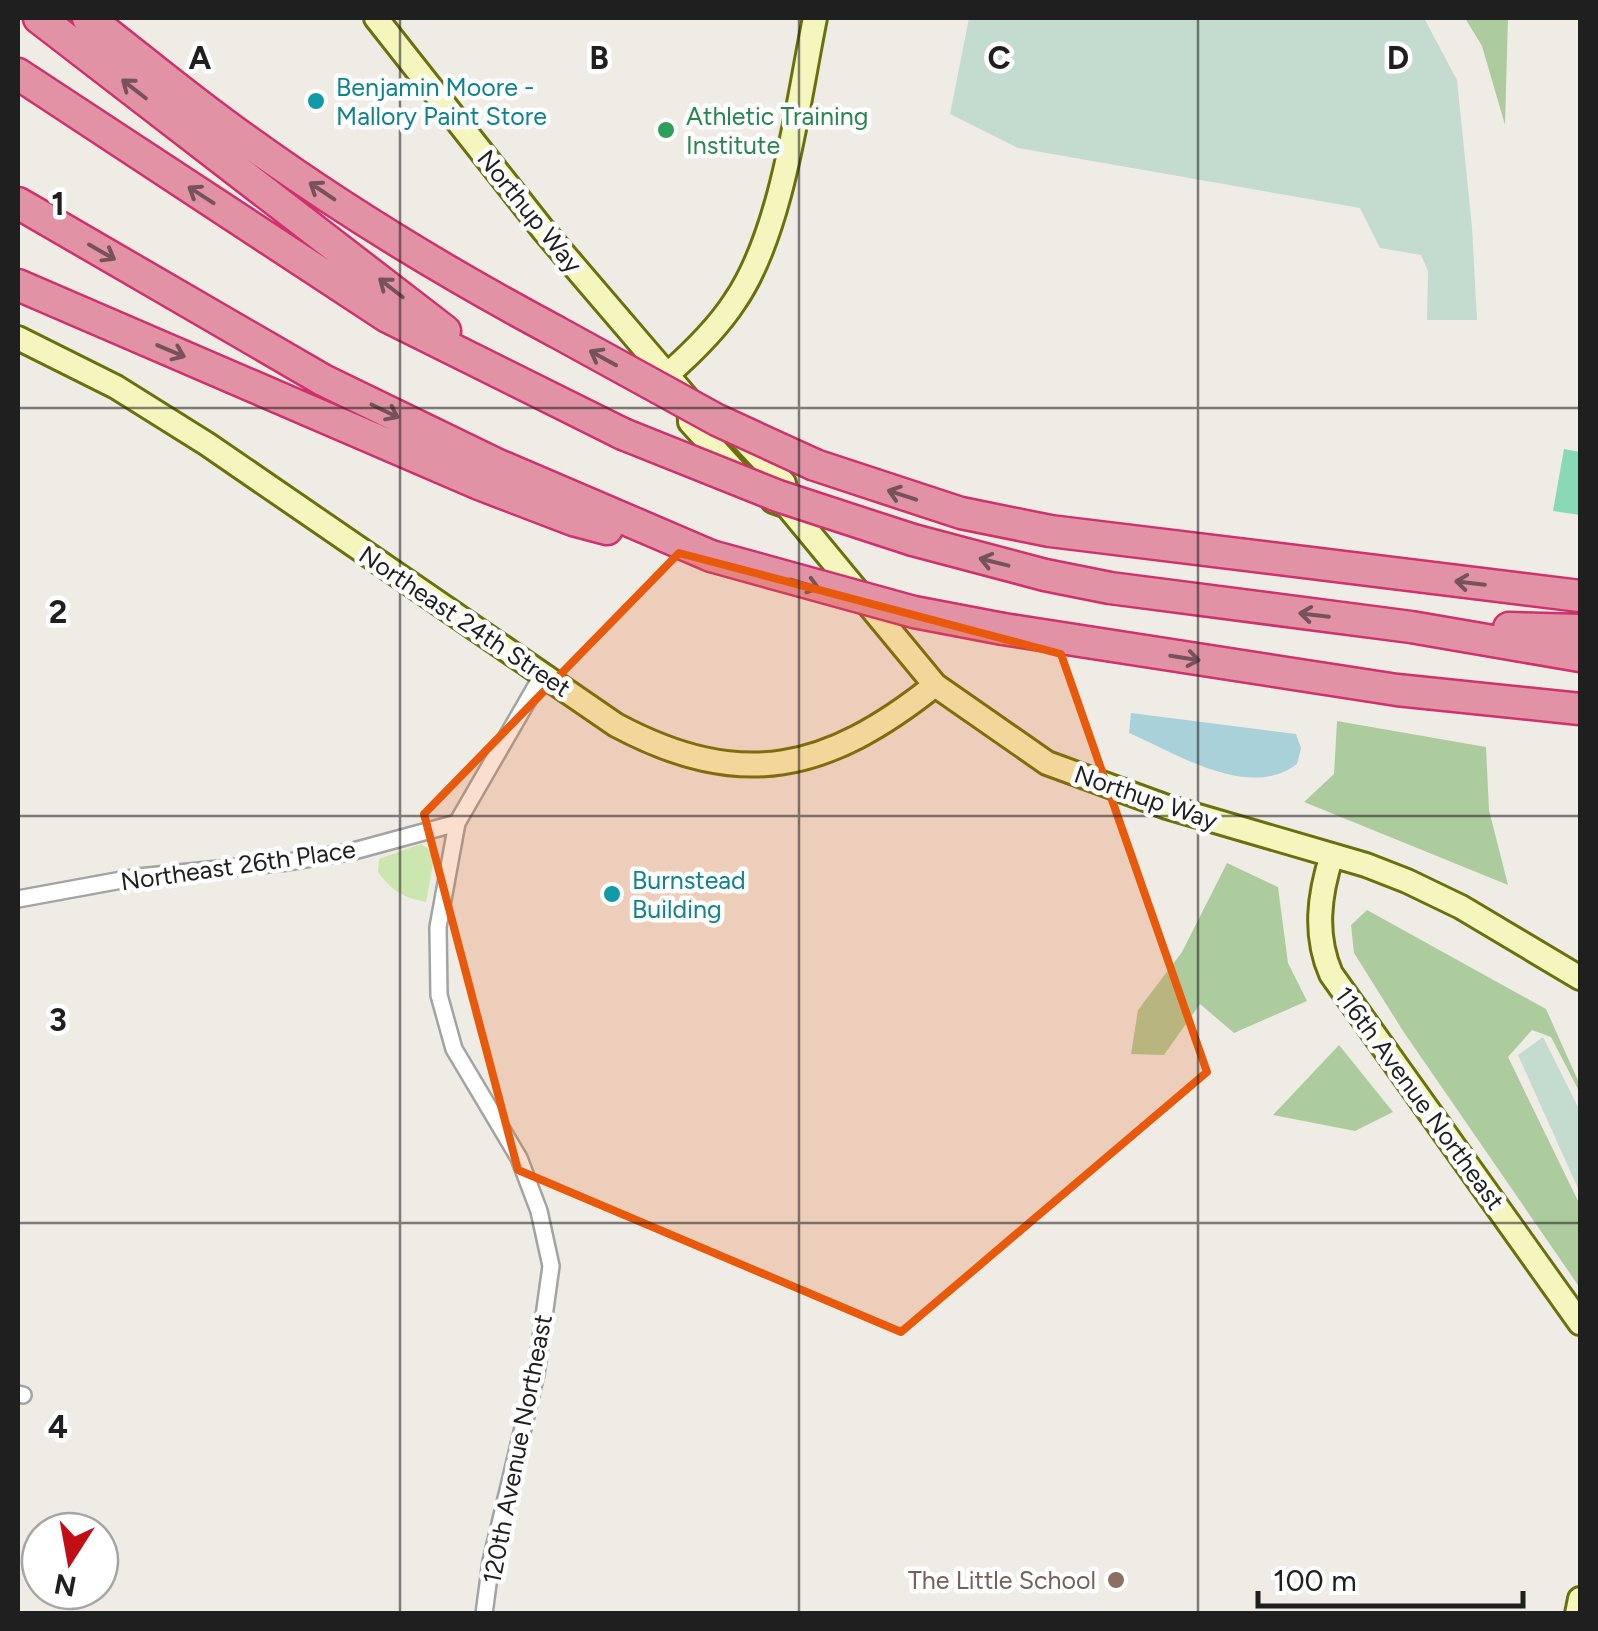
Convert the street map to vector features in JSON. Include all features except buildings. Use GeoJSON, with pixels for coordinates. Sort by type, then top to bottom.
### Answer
{"type":"FeatureCollection","features":[{"type":"Feature","properties":{"kind":"highway"},"geometry":{"type":"LineString","coordinates":[[40,18],[495,370]]}},
{"type":"Feature","properties":{"kind":"highway"},"geometry":{"type":"LineString","coordinates":[[88,18],[221,122],[452,276],[717,420],[815,465],[961,513],[1050,532],[1574,595]]}},
{"type":"Feature","properties":{"kind":"highway"},"geometry":{"type":"LineString","coordinates":[[18,74],[386,316],[624,434],[778,496],[913,540],[1110,588],[1411,627],[1579,642]]}},
{"type":"Feature","properties":{"kind":"highway"},"geometry":{"type":"LineString","coordinates":[[18,203],[324,380],[496,464],[712,556]]}},
{"type":"Feature","properties":{"kind":"highway"},"geometry":{"type":"LineString","coordinates":[[18,285],[479,484],[573,520],[914,612],[1003,630],[1396,690],[1580,709]]}},
{"type":"Feature","properties":{"kind":"highway"},"geometry":{"type":"LineString","coordinates":[[1396,690],[1580,730]]}},
{"type":"Feature","properties":{"kind":"street","name":"Northup Way"},"geometry":{"type":"LineString","coordinates":[[376,18],[544,231],[689,401],[690,422],[758,497],[787,506],[935,685],[1047,762],[1167,807],[1393,876],[1461,907],[1574,974]]}},
{"type":"Feature","properties":{"kind":"street"},"geometry":{"type":"LineString","coordinates":[[667,375],[715,326],[752,273],[772,220],[815,18]]}},
{"type":"Feature","properties":{"kind":"street","name":"Northeast 24th Street"},"geometry":{"type":"LineString","coordinates":[[18,338],[116,387],[207,444],[616,725],[655,746],[704,761],[748,765],[795,761],[842,746],[887,722],[935,685]]}},
{"type":"Feature","properties":{"kind":"street","name":"120th Avenue Northeast"},"geometry":{"type":"LineString","coordinates":[[484,1614],[491,1561],[536,1374],[551,1266],[539,1211],[519,1158],[454,1049],[439,995],[438,927],[458,823],[543,674]]}},
{"type":"Feature","properties":{"kind":"street","name":"Northeast 26th Place"},"geometry":{"type":"LineString","coordinates":[[18,899],[138,876],[350,852],[458,823]]}},
{"type":"Feature","properties":{"kind":"street","name":"116th Avenue Northeast"},"geometry":{"type":"LineString","coordinates":[[1332,855],[1322,886],[1320,937],[1332,974],[1580,1323]]}},
{"type":"Feature","properties":{"kind":"street"},"geometry":{"type":"LineString","coordinates":[[1577,1614],[1580,1598]]}},
{"type":"Feature","properties":{"kind":"highlighted area"},"geometry":{"type":"Polygon","coordinates":[[[679,553],[1061,654],[1207,1072],[901,1332],[518,1170],[424,814],[679,553]]]}},
{"type":"Feature","properties":{"kind":"green space"},"geometry":{"type":"Polygon","coordinates":[[[969,18],[1424,18],[1457,80],[1477,320],[1427,320],[1428,271],[1421,255],[1380,248],[1360,208],[1018,148],[950,114],[969,18]]]}},
{"type":"Feature","properties":{"kind":"green space"},"geometry":{"type":"Polygon","coordinates":[[[1465,18],[1508,18],[1505,125],[1482,46],[1465,18]]]}},
{"type":"Feature","properties":{"kind":"green space"},"geometry":{"type":"Polygon","coordinates":[[[1564,449],[1580,452],[1580,515],[1553,511],[1564,449]]]}},
{"type":"Feature","properties":{"kind":"green space"},"geometry":{"type":"Polygon","coordinates":[[[1337,721],[1486,747],[1489,810],[1508,885],[1304,802],[1334,774],[1337,721]]]}},
{"type":"Feature","properties":{"kind":"green space"},"geometry":{"type":"Polygon","coordinates":[[[421,844],[435,853],[426,902],[398,892],[378,872],[379,859],[421,844]]]}},
{"type":"Feature","properties":{"kind":"green space"},"geometry":{"type":"Polygon","coordinates":[[[1227,863],[1278,887],[1288,963],[1307,1001],[1234,1033],[1200,1004],[1164,1055],[1131,1054],[1138,1010],[1182,952],[1227,863]]]}},
{"type":"Feature","properties":{"kind":"green space"},"geometry":{"type":"Polygon","coordinates":[[[1367,910],[1546,1009],[1580,1085],[1580,1093],[1551,1037],[1532,1030],[1508,1057],[1580,1205],[1580,1288],[1403,1031],[1354,953],[1351,925],[1367,910]]]}},
{"type":"Feature","properties":{"kind":"green space"},"geometry":{"type":"Polygon","coordinates":[[[1543,1037],[1580,1111],[1580,1193],[1518,1055],[1543,1037]]]}},
{"type":"Feature","properties":{"kind":"green space"},"geometry":{"type":"Polygon","coordinates":[[[1339,1045],[1393,1112],[1355,1131],[1273,1115],[1339,1045]]]}},
{"type":"Feature","properties":{"kind":"water"},"geometry":{"type":"Polygon","coordinates":[[[1131,713],[1296,734],[1301,748],[1297,764],[1278,774],[1257,778],[1213,770],[1129,733],[1131,713]]]}},
{"type":"Feature","properties":{"kind":"place","name":"Benjamin Moore - Mallory Paint Store"},"geometry":{"type":"Point","coordinates":[316,101]}},
{"type":"Feature","properties":{"kind":"place","name":"Athletic Training Institute"},"geometry":{"type":"Point","coordinates":[666,130]}},
{"type":"Feature","properties":{"kind":"place","name":"Burnstead Building"},"geometry":{"type":"Point","coordinates":[612,894]}},
{"type":"Feature","properties":{"kind":"place","name":"The Little School"},"geometry":{"type":"Point","coordinates":[1116,1580]}}]}
